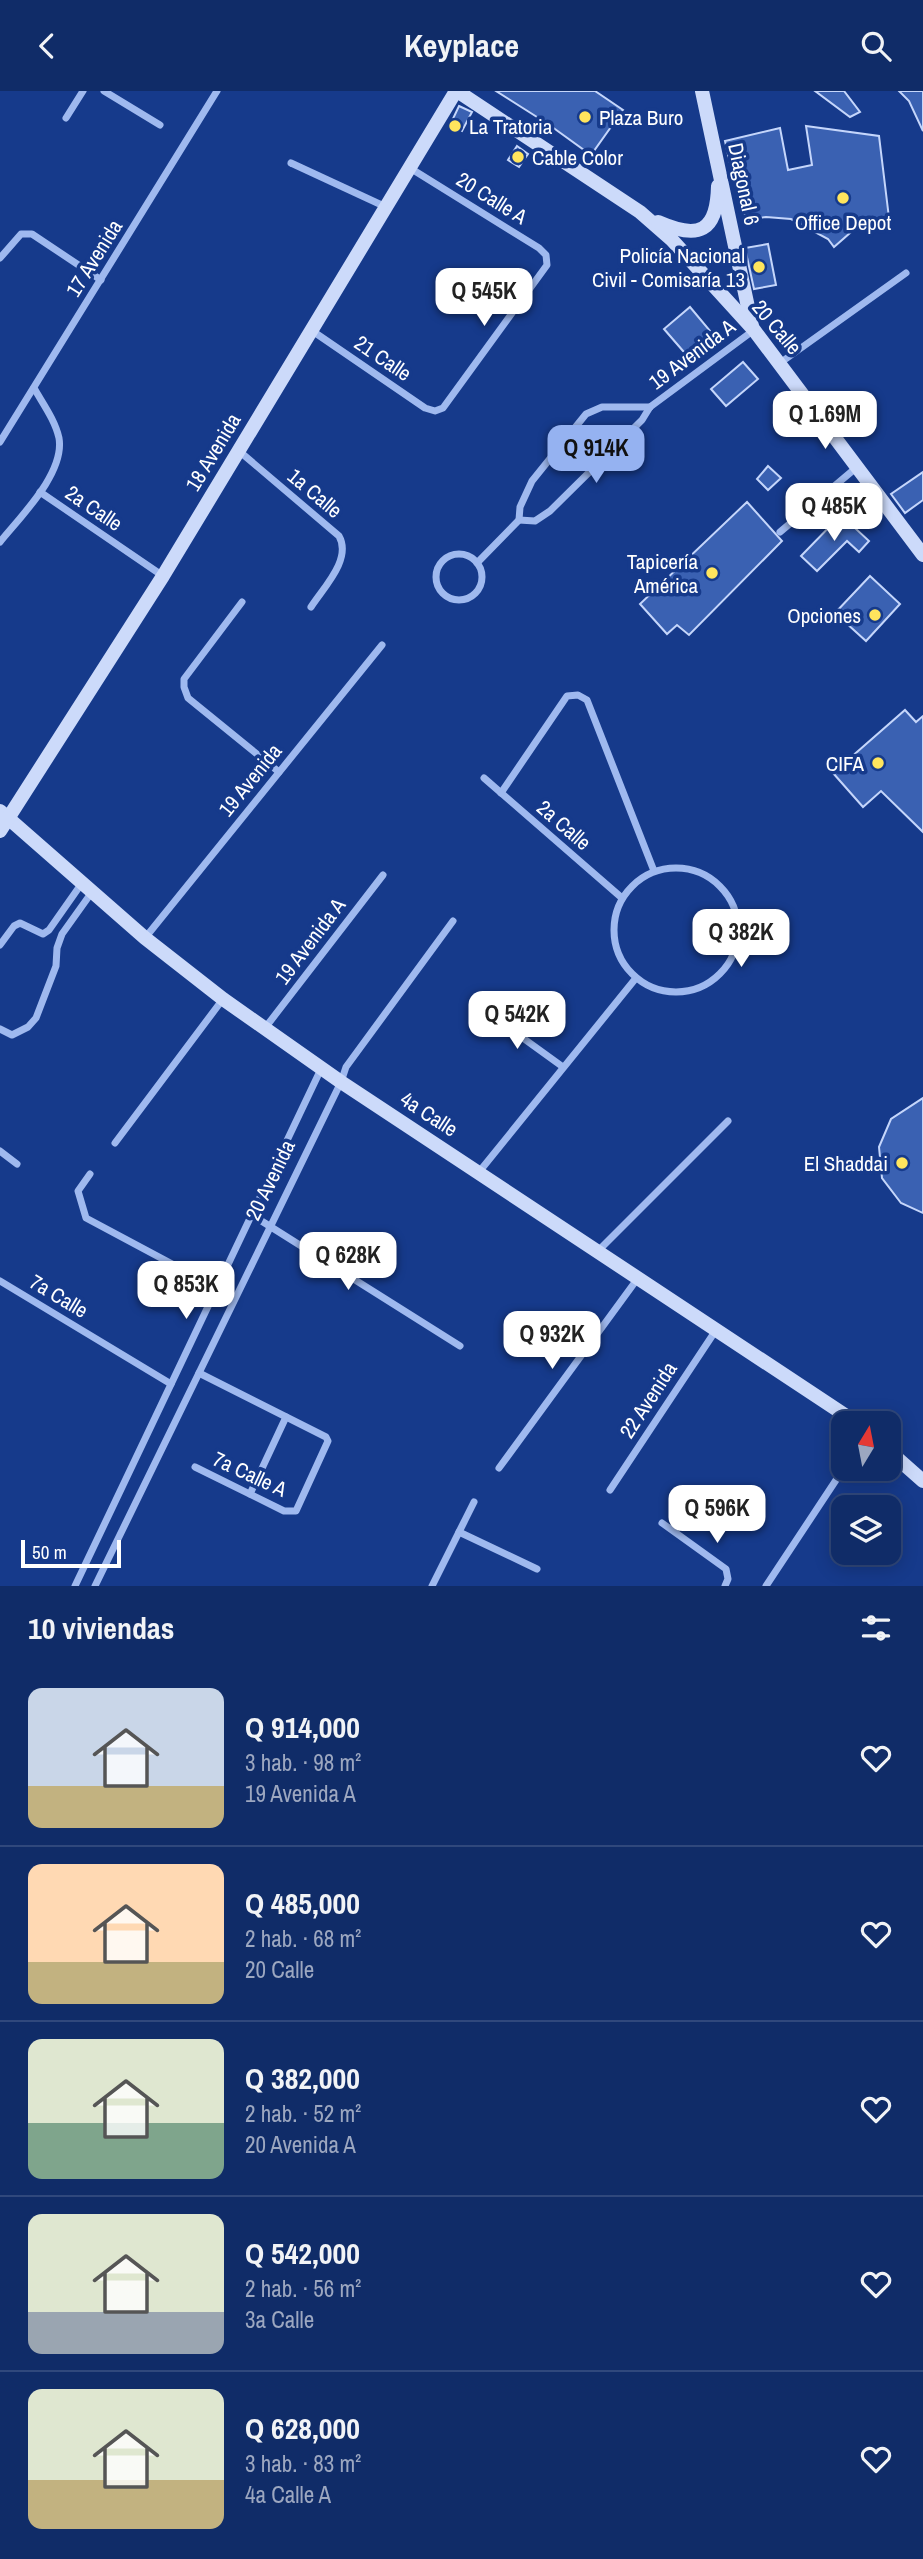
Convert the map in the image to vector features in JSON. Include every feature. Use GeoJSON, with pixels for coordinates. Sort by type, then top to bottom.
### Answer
{"type":"FeatureCollection","features":[{"type":"Feature","properties":{"kind":"street"},"geometry":{"type":"LineString","coordinates":[[66,118],[83,91]]}},
{"type":"Feature","properties":{"kind":"street"},"geometry":{"type":"LineString","coordinates":[[104,91],[160,125]]}},
{"type":"Feature","properties":{"kind":"street","name":"17 Avenida"},"geometry":{"type":"LineString","coordinates":[[0,442],[217,91]]}},
{"type":"Feature","properties":{"kind":"street","name":"18 Avenida"},"geometry":{"type":"LineString","coordinates":[[3,820],[163,576],[457,91]]}},
{"type":"Feature","properties":{"kind":"street","name":"20 Calle"},"geometry":{"type":"LineString","coordinates":[[457,91],[647,217],[672,240],[753,329],[921,550]]}},
{"type":"Feature","properties":{"kind":"street","name":"Diagonal 6"},"geometry":{"type":"LineString","coordinates":[[702,91],[753,329]]}},
{"type":"Feature","properties":{"kind":"street"},"geometry":{"type":"LineString","coordinates":[[291,163],[387,207]]}},
{"type":"Feature","properties":{"kind":"street"},"geometry":{"type":"LineString","coordinates":[[647,217],[680,231],[694,232],[705,228],[713,218],[718,202],[718,164]]}},
{"type":"Feature","properties":{"kind":"street","name":"20 Calle A"},"geometry":{"type":"LineString","coordinates":[[409,168],[539,248],[546,255],[547,265],[443,408],[436,411]]}},
{"type":"Feature","properties":{"kind":"street"},"geometry":{"type":"LineString","coordinates":[[0,258],[21,235],[32,234],[101,280]]}},
{"type":"Feature","properties":{"kind":"street"},"geometry":{"type":"LineString","coordinates":[[780,363],[906,273]]}},
{"type":"Feature","properties":{"kind":"street","name":"19 Avenida A"},"geometry":{"type":"LineString","coordinates":[[519,520],[535,521],[550,511],[642,420],[650,407],[753,329]]}},
{"type":"Feature","properties":{"kind":"street","name":"21 Calle"},"geometry":{"type":"LineString","coordinates":[[311,330],[425,408],[436,411]]}},
{"type":"Feature","properties":{"kind":"street"},"geometry":{"type":"LineString","coordinates":[[0,542],[40,492],[55,467],[59,453],[59,437],[34,388]]}},
{"type":"Feature","properties":{"kind":"street","name":"19 Avenida A"},"geometry":{"type":"LineString","coordinates":[[477,563],[519,520],[520,507],[532,481],[586,414],[602,407],[650,407]]}},
{"type":"Feature","properties":{"kind":"street","name":"1a Calle"},"geometry":{"type":"LineString","coordinates":[[239,451],[339,536],[343,544],[343,557],[311,607]]}},
{"type":"Feature","properties":{"kind":"street"},"geometry":{"type":"LineString","coordinates":[[780,532],[858,466]]}},
{"type":"Feature","properties":{"kind":"street","name":"2a Calle"},"geometry":{"type":"LineString","coordinates":[[40,492],[163,576]]}},
{"type":"Feature","properties":{"kind":"street"},"geometry":{"type":"LineString","coordinates":[[461,555],[477,563],[482,578],[477,591],[471,597],[458,600],[442,593],[436,572],[443,561],[461,555]]}},
{"type":"Feature","properties":{"kind":"street"},"geometry":{"type":"LineString","coordinates":[[242,602],[184,679],[188,698],[279,772]]}},
{"type":"Feature","properties":{"kind":"street","name":"19 Avenida"},"geometry":{"type":"LineString","coordinates":[[145,938],[382,645]]}},
{"type":"Feature","properties":{"kind":"street"},"geometry":{"type":"LineString","coordinates":[[501,793],[568,697],[578,695],[587,700],[654,871]]}},
{"type":"Feature","properties":{"kind":"street","name":"2a Calle"},"geometry":{"type":"LineString","coordinates":[[484,778],[622,898]]}},
{"type":"Feature","properties":{"kind":"street","name":"4a Calle"},"geometry":{"type":"LineString","coordinates":[[3,820],[145,938],[265,1029],[839,1411]]}},
{"type":"Feature","properties":{"kind":"street"},"geometry":{"type":"LineString","coordinates":[[683,868],[697,871],[721,887],[736,912],[738,940],[726,967],[704,985],[691,990],[669,992],[648,986],[627,969],[615,947],[614,922],[622,898],[636,882],[654,871],[683,868]]}},
{"type":"Feature","properties":{"kind":"street","name":"19 Avenida A"},"geometry":{"type":"LineString","coordinates":[[265,1029],[383,874]]}},
{"type":"Feature","properties":{"kind":"street"},"geometry":{"type":"LineString","coordinates":[[0,945],[14,926],[20,923],[43,934],[87,888]]}},
{"type":"Feature","properties":{"kind":"street"},"geometry":{"type":"LineString","coordinates":[[0,1029],[12,1035],[28,1027],[36,1018],[56,966],[57,948],[62,934],[87,888]]}},
{"type":"Feature","properties":{"kind":"street","name":"20 Avenida"},"geometry":{"type":"LineString","coordinates":[[95,1586],[346,1067],[453,921]]}},
{"type":"Feature","properties":{"kind":"street"},"geometry":{"type":"LineString","coordinates":[[479,1172],[636,978]]}},
{"type":"Feature","properties":{"kind":"street"},"geometry":{"type":"LineString","coordinates":[[115,1143],[223,999]]}},
{"type":"Feature","properties":{"kind":"street"},"geometry":{"type":"LineString","coordinates":[[487,1012],[563,1067]]}},
{"type":"Feature","properties":{"kind":"street","name":"20 Avenida"},"geometry":{"type":"LineString","coordinates":[[75,1586],[321,1068]]}},
{"type":"Feature","properties":{"kind":"street"},"geometry":{"type":"LineString","coordinates":[[598,1251],[728,1121]]}},
{"type":"Feature","properties":{"kind":"street"},"geometry":{"type":"LineString","coordinates":[[0,1151],[17,1164]]}},
{"type":"Feature","properties":{"kind":"street"},"geometry":{"type":"LineString","coordinates":[[90,1174],[78,1191],[86,1217],[217,1288]]}},
{"type":"Feature","properties":{"kind":"street"},"geometry":{"type":"LineString","coordinates":[[252,1215],[460,1346]]}},
{"type":"Feature","properties":{"kind":"street"},"geometry":{"type":"LineString","coordinates":[[499,1468],[638,1277]]}},
{"type":"Feature","properties":{"kind":"street","name":"7a Calle"},"geometry":{"type":"LineString","coordinates":[[0,1281],[171,1384]]}},
{"type":"Feature","properties":{"kind":"street","name":"22 Avenida"},"geometry":{"type":"LineString","coordinates":[[610,1490],[716,1329]]}},
{"type":"Feature","properties":{"kind":"street"},"geometry":{"type":"LineString","coordinates":[[199,1373],[286,1417],[250,1494]]}},
{"type":"Feature","properties":{"kind":"street","name":"7a Calle A"},"geometry":{"type":"LineString","coordinates":[[195,1467],[284,1511],[296,1511],[328,1441],[326,1437],[286,1417]]}},
{"type":"Feature","properties":{"kind":"street"},"geometry":{"type":"LineString","coordinates":[[901,1462],[923,1481]]}},
{"type":"Feature","properties":{"kind":"street"},"geometry":{"type":"LineString","coordinates":[[766,1586],[835,1481]]}},
{"type":"Feature","properties":{"kind":"street"},"geometry":{"type":"LineString","coordinates":[[432,1586],[474,1501]]}},
{"type":"Feature","properties":{"kind":"street"},"geometry":{"type":"LineString","coordinates":[[662,1523],[726,1569],[728,1579],[725,1586]]}},
{"type":"Feature","properties":{"kind":"street"},"geometry":{"type":"LineString","coordinates":[[459,1532],[537,1569]]}},
{"type":"Feature","properties":{"kind":"building","name":"Plaza Buro"},"geometry":{"type":"Polygon","coordinates":[[[496,91],[595,91],[623,110],[591,155],[496,91]]]}},
{"type":"Feature","properties":{"kind":"building"},"geometry":{"type":"Polygon","coordinates":[[[815,91],[844,91],[860,112],[850,117],[815,91]]]}},
{"type":"Feature","properties":{"kind":"building"},"geometry":{"type":"Polygon","coordinates":[[[899,91],[923,91],[923,131],[909,101],[899,91]]]}},
{"type":"Feature","properties":{"kind":"building"},"geometry":{"type":"Polygon","coordinates":[[[459,106],[472,112],[462,131],[450,125],[459,106]]]}},
{"type":"Feature","properties":{"kind":"building","name":"Office Depot"},"geometry":{"type":"Polygon","coordinates":[[[806,126],[879,136],[889,218],[858,226],[834,247],[828,239],[791,219],[766,217],[746,220],[739,187],[734,181],[725,141],[780,128],[788,170],[812,165],[806,126]]]}},
{"type":"Feature","properties":{"kind":"building","name":"Cable Color"},"geometry":{"type":"Polygon","coordinates":[[[517,146],[528,154],[519,167],[508,160],[517,146]]]}},
{"type":"Feature","properties":{"kind":"building","name":"Policía Nacional Civil - Comisaría 13"},"geometry":{"type":"Polygon","coordinates":[[[768,244],[776,285],[754,289],[745,248],[768,244]]]}},
{"type":"Feature","properties":{"kind":"building"},"geometry":{"type":"Polygon","coordinates":[[[690,307],[716,338],[690,359],[664,329],[690,307]]]}},
{"type":"Feature","properties":{"kind":"building"},"geometry":{"type":"Polygon","coordinates":[[[743,362],[758,379],[726,406],[711,389],[743,362]]]}},
{"type":"Feature","properties":{"kind":"building"},"geometry":{"type":"Polygon","coordinates":[[[768,466],[781,478],[768,490],[757,479],[768,466]]]}},
{"type":"Feature","properties":{"kind":"building"},"geometry":{"type":"Polygon","coordinates":[[[923,472],[923,500],[905,513],[891,494],[923,472]]]}},
{"type":"Feature","properties":{"kind":"building","name":"Tapicería América"},"geometry":{"type":"Polygon","coordinates":[[[747,502],[782,541],[689,635],[677,625],[667,634],[640,604],[747,502]]]}},
{"type":"Feature","properties":{"kind":"building"},"geometry":{"type":"Polygon","coordinates":[[[841,515],[869,541],[859,552],[847,541],[817,571],[801,556],[841,515]]]}},
{"type":"Feature","properties":{"kind":"building"},"geometry":{"type":"Polygon","coordinates":[[[870,576],[900,604],[866,641],[835,613],[870,576]]]}},
{"type":"Feature","properties":{"kind":"building","name":"CIFA"},"geometry":{"type":"Polygon","coordinates":[[[905,710],[916,722],[923,716],[923,832],[881,791],[863,807],[833,773],[905,710]]]}},
{"type":"Feature","properties":{"kind":"building","name":"El Shaddai"},"geometry":{"type":"Polygon","coordinates":[[[923,1098],[923,1213],[901,1203],[882,1178],[879,1147],[891,1119],[923,1098]]]}},
{"type":"Feature","properties":{"kind":"place","name":"Plaza Buro"},"geometry":{"type":"Point","coordinates":[585,117]}},
{"type":"Feature","properties":{"kind":"place","name":"La Tratoria"},"geometry":{"type":"Point","coordinates":[455,126]}},
{"type":"Feature","properties":{"kind":"place","name":"Cable Color"},"geometry":{"type":"Point","coordinates":[518,157]}},
{"type":"Feature","properties":{"kind":"place","name":"Office Depot"},"geometry":{"type":"Point","coordinates":[843,198]}},
{"type":"Feature","properties":{"kind":"place","name":"Policía Nacional Civil - Comisaría 13"},"geometry":{"type":"Point","coordinates":[759,267]}},
{"type":"Feature","properties":{"kind":"place","name":"Tapicería América"},"geometry":{"type":"Point","coordinates":[712,573]}},
{"type":"Feature","properties":{"kind":"place","name":"Opciones"},"geometry":{"type":"Point","coordinates":[875,615]}},
{"type":"Feature","properties":{"kind":"place","name":"CIFA"},"geometry":{"type":"Point","coordinates":[878,763]}},
{"type":"Feature","properties":{"kind":"place","name":"El Shaddai"},"geometry":{"type":"Point","coordinates":[902,1163]}}]}
